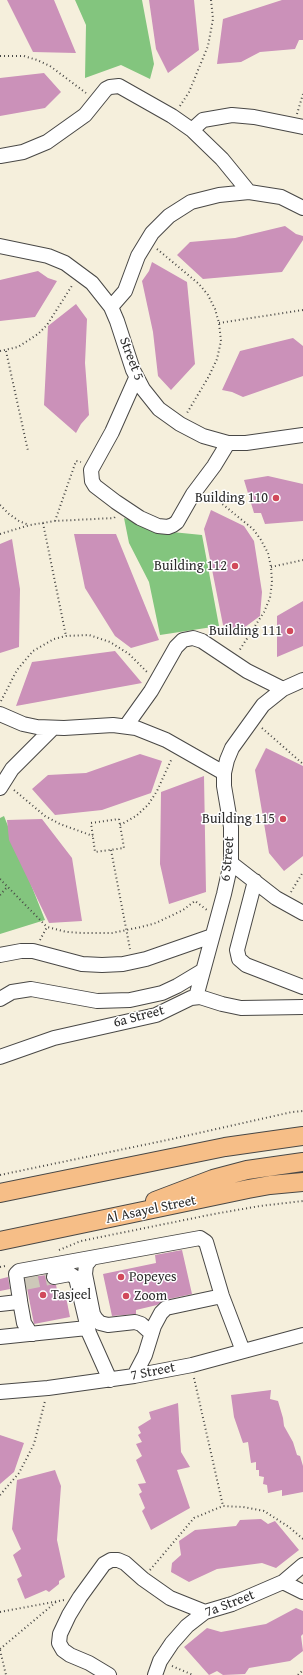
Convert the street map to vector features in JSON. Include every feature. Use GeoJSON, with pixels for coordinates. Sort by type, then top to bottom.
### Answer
{"type":"FeatureCollection","features":[{"type":"Feature","properties":{"kind":"main road"},"geometry":{"type":"LineString","coordinates":[[0,1193],[225,1147],[303,1136]]}},
{"type":"Feature","properties":{"kind":"main road"},"geometry":{"type":"LineString","coordinates":[[120,1216],[180,1190],[213,1179],[247,1170],[303,1162]]}},
{"type":"Feature","properties":{"kind":"main road","name":"Al Asayel Street"},"geometry":{"type":"LineString","coordinates":[[0,1241],[248,1189],[300,1183]]}},
{"type":"Feature","properties":{"kind":"street"},"geometry":{"type":"LineString","coordinates":[[0,156],[23,152],[47,142],[85,115],[106,89],[119,86],[172,116],[192,130],[222,159],[249,192]]}},
{"type":"Feature","properties":{"kind":"street"},"geometry":{"type":"LineString","coordinates":[[192,130],[203,120],[232,115],[254,117],[298,126]]}},
{"type":"Feature","properties":{"kind":"street"},"geometry":{"type":"LineString","coordinates":[[111,308],[125,291],[138,256],[152,233],[169,216],[191,202],[219,195],[249,192],[281,197],[303,208]]}},
{"type":"Feature","properties":{"kind":"street","name":"Street 5"},"geometry":{"type":"LineString","coordinates":[[0,246],[48,256],[65,263],[92,283],[111,308],[117,321],[136,378],[150,400],[159,409],[180,424],[203,436],[228,443],[246,443],[303,435]]}},
{"type":"Feature","properties":{"kind":"street"},"geometry":{"type":"LineString","coordinates":[[136,378],[112,432],[93,465],[91,476],[95,486],[124,508],[158,526],[168,527],[177,522],[228,443]]}},
{"type":"Feature","properties":{"kind":"street"},"geometry":{"type":"LineString","coordinates":[[126,726],[156,683],[176,647],[183,640],[198,639],[251,673],[283,689]]}},
{"type":"Feature","properties":{"kind":"street","name":"6 Street"},"geometry":{"type":"LineString","coordinates":[[196,997],[218,918],[231,863],[231,827],[224,786],[224,773],[232,748],[251,719],[263,705],[283,689],[303,680]]}},
{"type":"Feature","properties":{"kind":"street"},"geometry":{"type":"LineString","coordinates":[[0,714],[23,724],[37,728],[52,729],[102,725],[126,726],[146,731],[178,746],[224,773]]}},
{"type":"Feature","properties":{"kind":"street"},"geometry":{"type":"LineString","coordinates":[[2,785],[16,764],[52,729]]}},
{"type":"Feature","properties":{"kind":"street"},"geometry":{"type":"LineString","coordinates":[[231,863],[284,904],[303,913]]}},
{"type":"Feature","properties":{"kind":"street"},"geometry":{"type":"LineString","coordinates":[[254,881],[237,950],[239,959],[246,965],[303,987]]}},
{"type":"Feature","properties":{"kind":"street"},"geometry":{"type":"LineString","coordinates":[[0,955],[21,951],[33,951],[82,964],[102,965],[133,962],[152,957],[212,936]]}},
{"type":"Feature","properties":{"kind":"street"},"geometry":{"type":"LineString","coordinates":[[0,999],[12,992],[31,990],[97,1001],[130,1000],[162,992],[177,986],[202,971]]}},
{"type":"Feature","properties":{"kind":"street"},"geometry":{"type":"LineString","coordinates":[[196,997],[241,1008],[303,1008]]}},
{"type":"Feature","properties":{"kind":"street","name":"6a Street"},"geometry":{"type":"LineString","coordinates":[[0,1057],[68,1034],[156,1015],[186,999],[196,997]]}},
{"type":"Feature","properties":{"kind":"street"},"geometry":{"type":"LineString","coordinates":[[33,1334],[24,1323],[22,1291],[16,1274],[19,1271],[200,1238],[206,1242],[222,1296],[243,1351]]}},
{"type":"Feature","properties":{"kind":"street"},"geometry":{"type":"LineString","coordinates":[[91,1259],[86,1265],[85,1274],[93,1314],[96,1319],[100,1323],[108,1325],[134,1322],[141,1324],[151,1333]]}},
{"type":"Feature","properties":{"kind":"street"},"geometry":{"type":"LineString","coordinates":[[55,1281],[70,1274],[76,1278],[87,1328],[110,1380]]}},
{"type":"Feature","properties":{"kind":"street"},"geometry":{"type":"LineString","coordinates":[[0,1304],[22,1291]]}},
{"type":"Feature","properties":{"kind":"street"},"geometry":{"type":"LineString","coordinates":[[134,1376],[146,1356],[151,1333],[157,1318],[166,1308],[222,1296]]}},
{"type":"Feature","properties":{"kind":"street"},"geometry":{"type":"LineString","coordinates":[[0,1337],[87,1328]]}},
{"type":"Feature","properties":{"kind":"street","name":"7 Street"},"geometry":{"type":"LineString","coordinates":[[0,1392],[48,1388],[134,1376],[192,1365],[303,1336]]}},
{"type":"Feature","properties":{"kind":"street"},"geometry":{"type":"LineString","coordinates":[[109,1675],[89,1663],[70,1655],[63,1650],[59,1642],[60,1634],[80,1597],[104,1564],[111,1560],[118,1560],[125,1563],[143,1579],[170,1598],[205,1612]]}},
{"type":"Feature","properties":{"kind":"street","name":"7a Street"},"geometry":{"type":"LineString","coordinates":[[154,1675],[160,1661],[172,1643],[187,1626],[205,1612],[232,1604],[283,1582],[303,1565]]}},
{"type":"Feature","properties":{"kind":"street"},"geometry":{"type":"LineString","coordinates":[[283,1582],[303,1592]]}},
{"type":"Feature","properties":{"kind":"path"},"geometry":{"type":"LineString","coordinates":[[172,116],[189,92],[208,46],[213,19],[211,0]]}},
{"type":"Feature","properties":{"kind":"path"},"geometry":{"type":"LineString","coordinates":[[0,56],[24,56],[50,66],[96,101]]}},
{"type":"Feature","properties":{"kind":"path"},"geometry":{"type":"LineString","coordinates":[[298,126],[303,94]]}},
{"type":"Feature","properties":{"kind":"path"},"geometry":{"type":"LineString","coordinates":[[147,240],[199,284],[208,295],[215,309],[219,323],[220,341],[217,359],[210,376],[180,424]]}},
{"type":"Feature","properties":{"kind":"path"},"geometry":{"type":"LineString","coordinates":[[0,351],[18,347],[38,334],[47,326],[80,273]]}},
{"type":"Feature","properties":{"kind":"path"},"geometry":{"type":"LineString","coordinates":[[219,323],[303,310]]}},
{"type":"Feature","properties":{"kind":"path"},"geometry":{"type":"LineString","coordinates":[[6,350],[28,451]]}},
{"type":"Feature","properties":{"kind":"path"},"geometry":{"type":"LineString","coordinates":[[55,521],[76,461],[93,465]]}},
{"type":"Feature","properties":{"kind":"path"},"geometry":{"type":"LineString","coordinates":[[199,486],[253,529],[262,540],[268,553],[271,567],[271,590],[264,612],[232,661]]}},
{"type":"Feature","properties":{"kind":"path"},"geometry":{"type":"LineString","coordinates":[[0,505],[8,514],[19,521],[30,525]]}},
{"type":"Feature","properties":{"kind":"path"},"geometry":{"type":"LineString","coordinates":[[0,534],[30,525],[55,521],[114,518],[124,508]]}},
{"type":"Feature","properties":{"kind":"path"},"geometry":{"type":"LineString","coordinates":[[43,523],[66,636]]}},
{"type":"Feature","properties":{"kind":"path"},"geometry":{"type":"LineString","coordinates":[[271,567],[303,560]]}},
{"type":"Feature","properties":{"kind":"path"},"geometry":{"type":"LineString","coordinates":[[0,702],[24,660],[43,644],[66,636],[89,635],[110,642],[129,654],[156,683]]}},
{"type":"Feature","properties":{"kind":"path"},"geometry":{"type":"LineString","coordinates":[[251,719],[303,764]]}},
{"type":"Feature","properties":{"kind":"path"},"geometry":{"type":"LineString","coordinates":[[120,825],[136,816],[148,805],[157,791],[178,746]]}},
{"type":"Feature","properties":{"kind":"path"},"geometry":{"type":"LineString","coordinates":[[2,785],[45,816],[60,824],[93,836]]}},
{"type":"Feature","properties":{"kind":"path"},"geometry":{"type":"LineString","coordinates":[[119,819],[120,825],[124,848],[95,852],[91,823],[119,819]]}},
{"type":"Feature","properties":{"kind":"path"},"geometry":{"type":"LineString","coordinates":[[111,850],[133,962]]}},
{"type":"Feature","properties":{"kind":"path"},"geometry":{"type":"LineString","coordinates":[[284,904],[303,872]]}},
{"type":"Feature","properties":{"kind":"path"},"geometry":{"type":"LineString","coordinates":[[0,879],[47,927],[67,932],[97,934],[127,931],[156,923],[170,917],[195,901],[218,918]]}},
{"type":"Feature","properties":{"kind":"path"},"geometry":{"type":"LineString","coordinates":[[0,894],[8,886]]}},
{"type":"Feature","properties":{"kind":"path"},"geometry":{"type":"LineString","coordinates":[[33,951],[47,927]]}},
{"type":"Feature","properties":{"kind":"path"},"geometry":{"type":"LineString","coordinates":[[0,1175],[164,1141],[292,1112],[303,1111]]}},
{"type":"Feature","properties":{"kind":"path"},"geometry":{"type":"LineString","coordinates":[[56,1251],[81,1241],[214,1214],[260,1206],[303,1201]]}},
{"type":"Feature","properties":{"kind":"path"},"geometry":{"type":"LineString","coordinates":[[0,1267],[7,1265]]}},
{"type":"Feature","properties":{"kind":"path"},"geometry":{"type":"LineString","coordinates":[[192,1365],[223,1506]]}},
{"type":"Feature","properties":{"kind":"path"},"geometry":{"type":"LineString","coordinates":[[0,1495],[19,1473],[34,1444],[48,1388]]}},
{"type":"Feature","properties":{"kind":"path"},"geometry":{"type":"LineString","coordinates":[[143,1579],[194,1518],[223,1506],[243,1507],[264,1511],[289,1527],[303,1539]]}},
{"type":"Feature","properties":{"kind":"path"},"geometry":{"type":"LineString","coordinates":[[0,1612],[80,1597]]}},
{"type":"Feature","properties":{"kind":"path"},"geometry":{"type":"LineString","coordinates":[[6,1675],[0,1649],[57,1601]]}},
{"type":"Feature","properties":{"kind":"path"},"geometry":{"type":"LineString","coordinates":[[160,1661],[193,1675]]}},
{"type":"Feature","properties":{"kind":"path"},"geometry":{"type":"LineString","coordinates":[[298,1675],[303,1670]]}},
{"type":"Feature","properties":{"kind":"green space"},"geometry":{"type":"Polygon","coordinates":[[[75,0],[142,0],[154,64],[150,79],[121,65],[85,78],[86,25],[75,0]]]}},
{"type":"Feature","properties":{"kind":"green space"},"geometry":{"type":"Polygon","coordinates":[[[124,518],[172,532],[202,535],[219,626],[160,635],[149,582],[129,543],[124,518]]]}},
{"type":"Feature","properties":{"kind":"green space"},"geometry":{"type":"Polygon","coordinates":[[[4,816],[45,920],[0,934],[0,818],[4,816]]]}},
{"type":"Feature","properties":{"kind":"building"},"geometry":{"type":"Polygon","coordinates":[[[7,0],[54,0],[76,53],[33,52],[7,0]]]}},
{"type":"Feature","properties":{"kind":"building"},"geometry":{"type":"Polygon","coordinates":[[[149,0],[194,0],[199,50],[168,73],[156,49],[149,0]]]}},
{"type":"Feature","properties":{"kind":"building"},"geometry":{"type":"Polygon","coordinates":[[[282,0],[303,0],[303,40],[299,40],[295,49],[260,52],[241,62],[217,64],[223,19],[282,0]]]}},
{"type":"Feature","properties":{"kind":"building"},"geometry":{"type":"Polygon","coordinates":[[[44,73],[61,92],[45,108],[0,116],[0,78],[44,73]]]}},
{"type":"Feature","properties":{"kind":"building"},"geometry":{"type":"Polygon","coordinates":[[[285,226],[296,234],[303,236],[303,240],[282,272],[203,279],[177,255],[190,242],[235,238],[285,226]]]}},
{"type":"Feature","properties":{"kind":"building"},"geometry":{"type":"Polygon","coordinates":[[[152,262],[187,282],[195,364],[171,390],[158,376],[153,332],[142,281],[149,271],[152,262]]]}},
{"type":"Feature","properties":{"kind":"building"},"geometry":{"type":"Polygon","coordinates":[[[38,271],[48,278],[57,281],[35,317],[0,321],[0,280],[38,271]]]}},
{"type":"Feature","properties":{"kind":"building"},"geometry":{"type":"Polygon","coordinates":[[[76,304],[87,319],[85,363],[89,415],[81,424],[76,433],[44,405],[48,326],[76,304]]]}},
{"type":"Feature","properties":{"kind":"building"},"geometry":{"type":"Polygon","coordinates":[[[293,338],[303,346],[303,376],[243,397],[232,392],[222,390],[240,351],[293,338]]]}},
{"type":"Feature","properties":{"kind":"building","name":"Building 110"},"geometry":{"type":"Polygon","coordinates":[[[268,476],[303,484],[303,521],[265,524],[261,513],[254,513],[244,480],[268,476]]]}},
{"type":"Feature","properties":{"kind":"building","name":"Building 112"},"geometry":{"type":"Polygon","coordinates":[[[211,510],[244,526],[254,541],[262,592],[260,616],[237,633],[223,625],[204,529],[211,510]]]}},
{"type":"Feature","properties":{"kind":"building"},"geometry":{"type":"Polygon","coordinates":[[[74,534],[116,534],[159,640],[131,648],[115,636],[85,588],[74,534]]]}},
{"type":"Feature","properties":{"kind":"building"},"geometry":{"type":"Polygon","coordinates":[[[12,539],[20,589],[19,647],[0,653],[0,544],[12,539]]]}},
{"type":"Feature","properties":{"kind":"building","name":"Building 111"},"geometry":{"type":"Polygon","coordinates":[[[303,601],[303,646],[277,657],[277,616],[303,601]]]}},
{"type":"Feature","properties":{"kind":"building"},"geometry":{"type":"Polygon","coordinates":[[[115,651],[142,683],[16,706],[32,662],[115,651]]]}},
{"type":"Feature","properties":{"kind":"building","name":"Building 115"},"geometry":{"type":"Polygon","coordinates":[[[266,748],[303,766],[303,856],[284,871],[269,853],[255,770],[266,748]]]}},
{"type":"Feature","properties":{"kind":"building"},"geometry":{"type":"Polygon","coordinates":[[[140,754],[162,761],[151,793],[102,810],[55,815],[32,789],[48,775],[86,773],[140,754]]]}},
{"type":"Feature","properties":{"kind":"building"},"geometry":{"type":"Polygon","coordinates":[[[204,776],[206,892],[169,904],[160,864],[161,792],[204,776]]]}},
{"type":"Feature","properties":{"kind":"building"},"geometry":{"type":"Polygon","coordinates":[[[42,819],[72,858],[82,921],[49,923],[9,840],[7,820],[42,819]]]}},
{"type":"Feature","properties":{"kind":"building"},"geometry":{"type":"Polygon","coordinates":[[[182,1250],[192,1294],[164,1300],[157,1305],[136,1310],[136,1314],[112,1316],[103,1274],[156,1263],[155,1255],[182,1250]]]}},
{"type":"Feature","properties":{"kind":"building","name":"Tasjeel"},"geometry":{"type":"Polygon","coordinates":[[[46,1275],[48,1283],[56,1285],[59,1299],[66,1297],[70,1317],[34,1324],[25,1278],[46,1275]]]}},
{"type":"Feature","properties":{"kind":"building"},"geometry":{"type":"Polygon","coordinates":[[[8,1277],[10,1289],[0,1291],[0,1279],[8,1277]]]}},
{"type":"Feature","properties":{"kind":"building"},"geometry":{"type":"Polygon","coordinates":[[[271,1390],[270,1399],[278,1401],[284,1426],[293,1442],[297,1455],[300,1456],[303,1466],[303,1492],[282,1496],[282,1490],[268,1493],[267,1485],[263,1484],[264,1477],[259,1476],[259,1470],[256,1470],[256,1462],[251,1463],[248,1442],[243,1443],[234,1417],[231,1395],[271,1390]]]}},
{"type":"Feature","properties":{"kind":"building"},"geometry":{"type":"Polygon","coordinates":[[[178,1403],[181,1452],[190,1467],[177,1470],[190,1508],[151,1530],[142,1511],[145,1508],[139,1494],[142,1492],[138,1484],[146,1483],[136,1460],[142,1456],[136,1444],[142,1442],[138,1435],[141,1433],[138,1427],[151,1419],[149,1412],[178,1403]]]}},
{"type":"Feature","properties":{"kind":"building"},"geometry":{"type":"Polygon","coordinates":[[[0,1435],[24,1443],[14,1472],[0,1484],[0,1435]]]}},
{"type":"Feature","properties":{"kind":"building"},"geometry":{"type":"Polygon","coordinates":[[[55,1470],[61,1486],[57,1540],[65,1577],[49,1592],[46,1590],[25,1599],[17,1579],[22,1576],[13,1555],[21,1549],[12,1529],[17,1480],[55,1470]]]}},
{"type":"Feature","properties":{"kind":"building"},"geometry":{"type":"Polygon","coordinates":[[[261,1519],[268,1524],[275,1521],[299,1550],[276,1568],[262,1563],[217,1569],[189,1582],[171,1572],[172,1563],[181,1555],[179,1541],[195,1530],[236,1526],[240,1520],[261,1519]]]}},
{"type":"Feature","properties":{"kind":"building"},"geometry":{"type":"Polygon","coordinates":[[[296,1608],[303,1611],[303,1634],[301,1636],[303,1651],[290,1661],[249,1668],[245,1674],[223,1675],[217,1671],[209,1675],[184,1647],[207,1628],[221,1632],[266,1624],[296,1608]]]}},
{"type":"Feature","properties":{"kind":"tunnel"},"geometry":{"type":"LineString","coordinates":[[25,1283],[54,1277]]}},
{"type":"Feature","properties":{"kind":"place","name":"Building 110"},"geometry":{"type":"Point","coordinates":[276,498]}},
{"type":"Feature","properties":{"kind":"place","name":"Building 112"},"geometry":{"type":"Point","coordinates":[235,566]}},
{"type":"Feature","properties":{"kind":"place","name":"Building 111"},"geometry":{"type":"Point","coordinates":[290,631]}},
{"type":"Feature","properties":{"kind":"place","name":"Building 115"},"geometry":{"type":"Point","coordinates":[283,819]}},
{"type":"Feature","properties":{"kind":"place","name":"Popeyes"},"geometry":{"type":"Point","coordinates":[121,1277]}},
{"type":"Feature","properties":{"kind":"place","name":"Tasjeel"},"geometry":{"type":"Point","coordinates":[43,1295]}},
{"type":"Feature","properties":{"kind":"place","name":"Zoom"},"geometry":{"type":"Point","coordinates":[126,1296]}}]}
